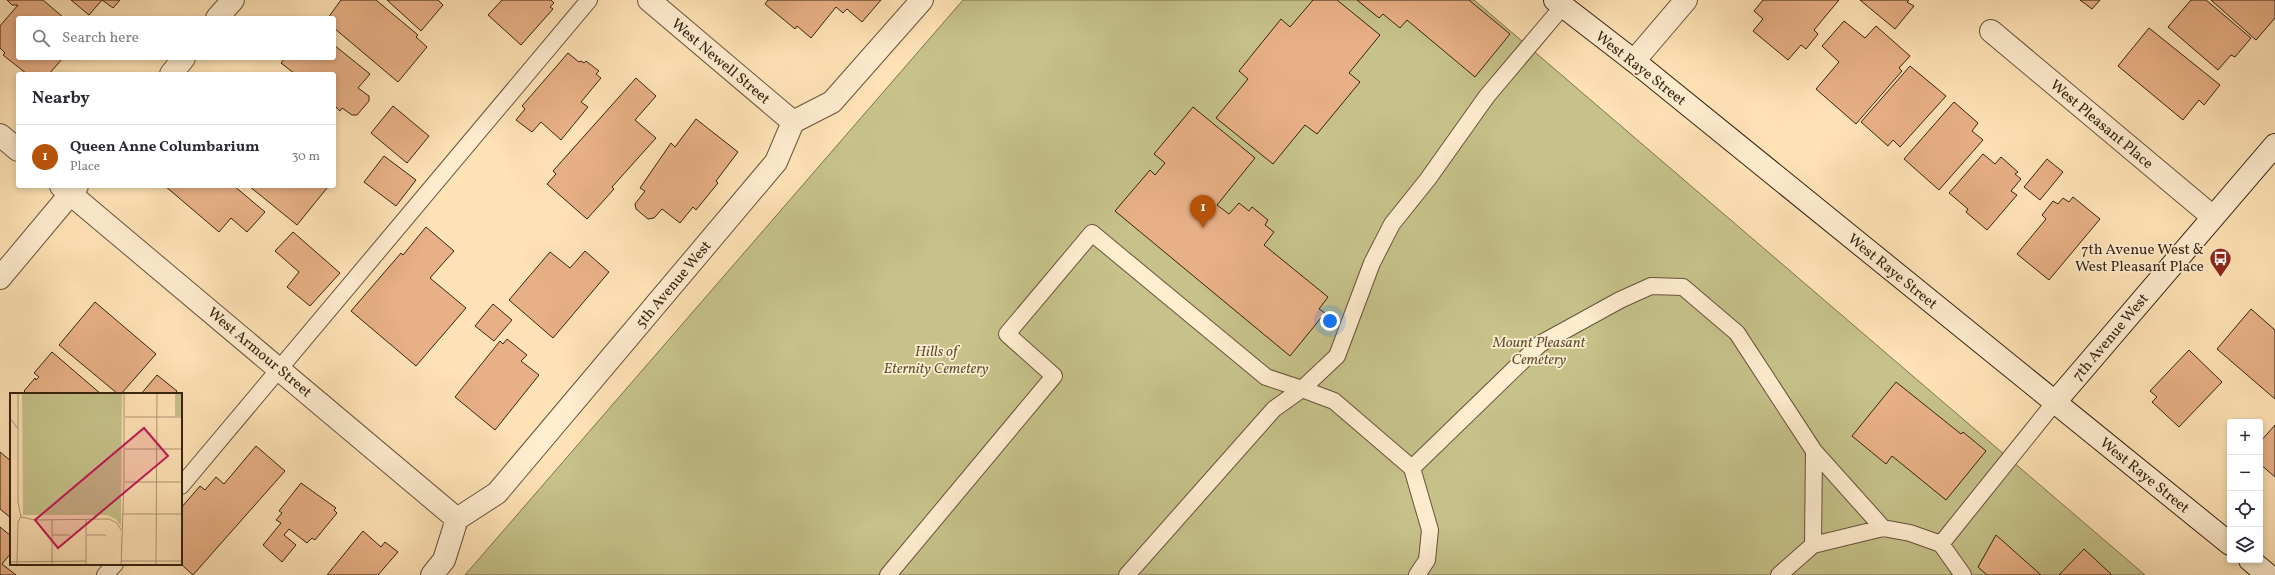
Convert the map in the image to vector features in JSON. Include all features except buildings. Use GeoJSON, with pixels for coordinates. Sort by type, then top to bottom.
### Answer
{"type":"FeatureCollection","features":[{"type":"Feature","properties":{"kind":"street"},"geometry":{"type":"LineString","coordinates":[[220,16],[233,0]]}},
{"type":"Feature","properties":{"kind":"street","name":"West Newell Street"},"geometry":{"type":"LineString","coordinates":[[649,0],[793,122]]}},
{"type":"Feature","properties":{"kind":"street"},"geometry":{"type":"LineString","coordinates":[[793,122],[832,102],[922,0]]}},
{"type":"Feature","properties":{"kind":"street"},"geometry":{"type":"LineString","coordinates":[[1634,61],[1686,0]]}},
{"type":"Feature","properties":{"kind":"street","name":"West Raye Street"},"geometry":{"type":"LineString","coordinates":[[1559,3],[1634,61],[2227,542]]}},
{"type":"Feature","properties":{"kind":"street","name":"West Pleasant Place"},"geometry":{"type":"LineString","coordinates":[[1991,31],[2212,217]]}},
{"type":"Feature","properties":{"kind":"street"},"geometry":{"type":"LineString","coordinates":[[173,72],[182,60]]}},
{"type":"Feature","properties":{"kind":"street","name":"5th Avenue West"},"geometry":{"type":"LineString","coordinates":[[457,519],[497,493],[776,162],[793,122]]}},
{"type":"Feature","properties":{"kind":"street"},"geometry":{"type":"LineString","coordinates":[[0,135],[16,148]]}},
{"type":"Feature","properties":{"kind":"street","name":"7th Avenue West"},"geometry":{"type":"LineString","coordinates":[[2055,402],[2275,145]]}},
{"type":"Feature","properties":{"kind":"street"},"geometry":{"type":"LineString","coordinates":[[0,278],[70,189]]}},
{"type":"Feature","properties":{"kind":"street","name":"West Armour Street"},"geometry":{"type":"LineString","coordinates":[[70,189],[457,519]]}},
{"type":"Feature","properties":{"kind":"street"},"geometry":{"type":"LineString","coordinates":[[432,575],[444,560],[457,519]]}},
{"type":"Feature","properties":{"kind":"street"},"geometry":{"type":"LineString","coordinates":[[2255,563],[2270,571]]}},
{"type":"Feature","properties":{"kind":"lane"},"geometry":{"type":"LineString","coordinates":[[182,485],[589,0]]}},
{"type":"Feature","properties":{"kind":"lane"},"geometry":{"type":"LineString","coordinates":[[1128,575],[1274,409],[1302,389],[1337,356],[1372,263],[1392,224],[1428,179],[1488,96],[1559,3]]}},
{"type":"Feature","properties":{"kind":"lane"},"geometry":{"type":"LineString","coordinates":[[888,575],[1054,376],[1007,334],[1092,233],[1266,377],[1334,400],[1412,468],[1430,530],[1427,560],[1417,575]]}},
{"type":"Feature","properties":{"kind":"lane"},"geometry":{"type":"LineString","coordinates":[[1412,468],[1540,344],[1620,300],[1651,286],[1683,287],[1737,333],[1814,451],[1883,528]]}},
{"type":"Feature","properties":{"kind":"lane"},"geometry":{"type":"LineString","coordinates":[[1941,544],[2055,402]]}},
{"type":"Feature","properties":{"kind":"lane"},"geometry":{"type":"LineString","coordinates":[[1813,545],[1814,451]]}},
{"type":"Feature","properties":{"kind":"lane"},"geometry":{"type":"LineString","coordinates":[[1779,575],[1813,545],[1883,528],[1910,533],[1941,544],[1963,575]]}},
{"type":"Feature","properties":{"kind":"lane"},"geometry":{"type":"LineString","coordinates":[[105,575],[114,565]]}},
{"type":"Feature","properties":{"kind":"green space"},"geometry":{"type":"Polygon","coordinates":[[[963,0],[1474,0],[2145,575],[465,575],[963,0]]]}},
{"type":"Feature","properties":{"kind":"place","name":"Queen Anne Columbarium"},"geometry":{"type":"Point","coordinates":[1203,228]}},
{"type":"Feature","properties":{"kind":"place","name":"7th Avenue West & West Pleasant Place"},"geometry":{"type":"Point","coordinates":[2220,278]}},
{"type":"Feature","properties":{"kind":"park label","name":"Mount Pleasant Cemetery"},"geometry":{"type":"Point","coordinates":[1539,350]}},
{"type":"Feature","properties":{"kind":"park label","name":"Hills of Eternity Cemetery"},"geometry":{"type":"Point","coordinates":[936,360]}}]}
